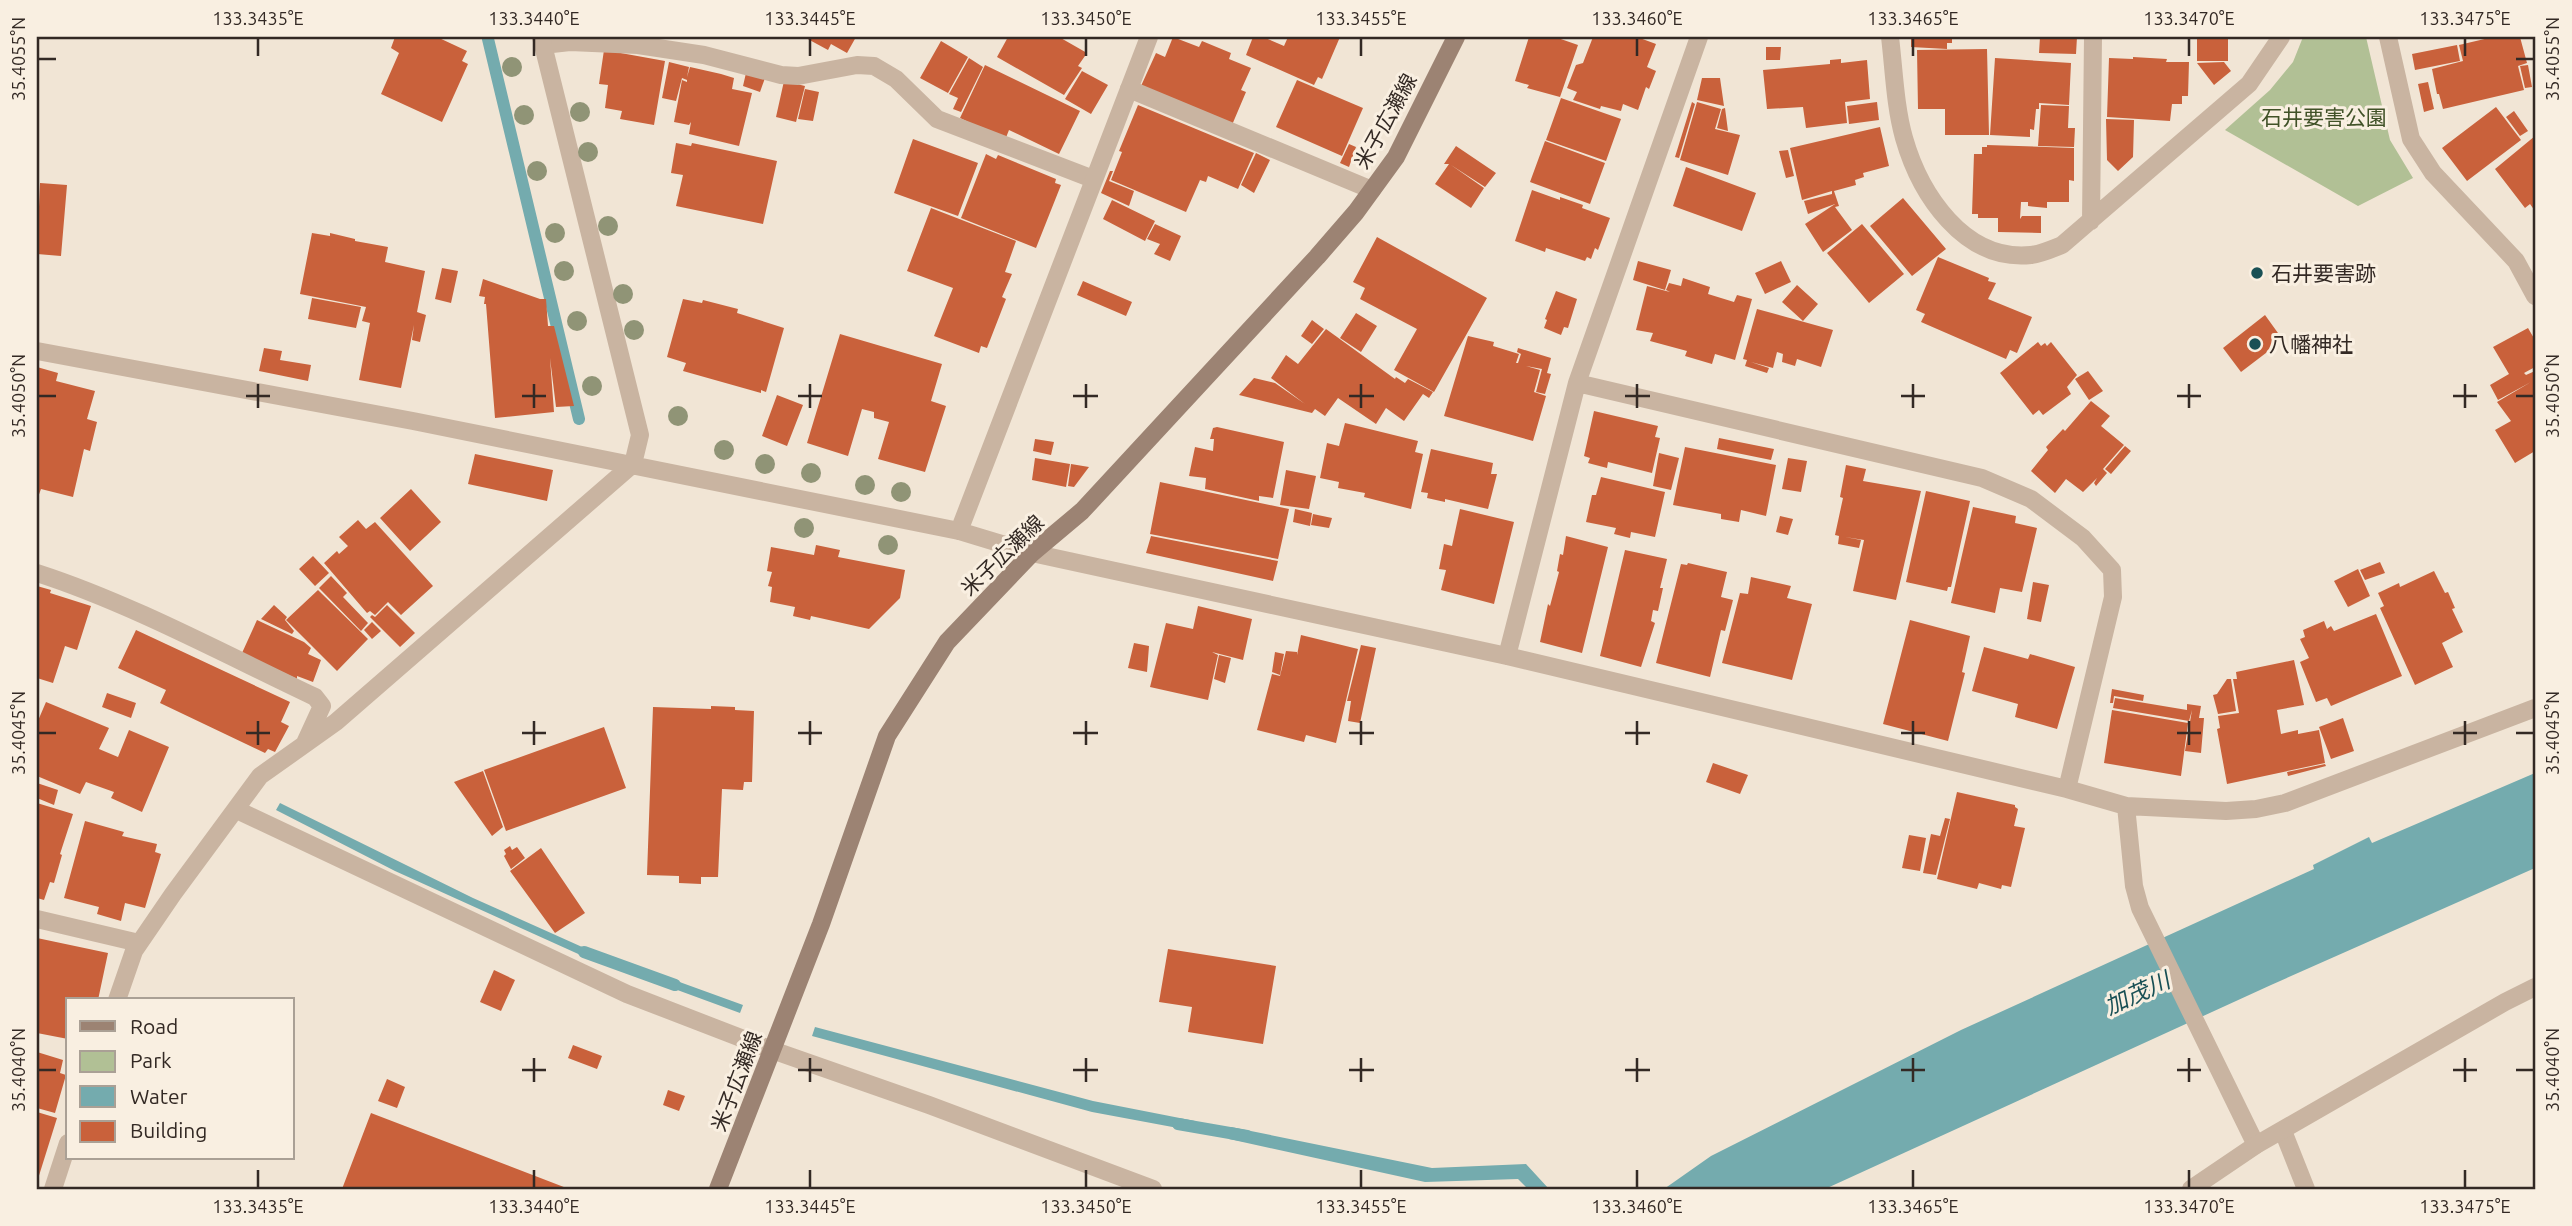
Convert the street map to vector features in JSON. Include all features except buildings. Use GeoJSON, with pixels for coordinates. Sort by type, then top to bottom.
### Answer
{"type":"FeatureCollection","features":[{"type":"Feature","properties":{"kind":"main road","name":"米子広瀬線"},"geometry":{"type":"LineString","coordinates":[[718,1189],[821,925],[887,736],[947,642],[1032,553],[1082,511],[1317,257],[1396,157],[1455,37]]}},
{"type":"Feature","properties":{"kind":"street"},"geometry":{"type":"LineString","coordinates":[[959,531],[1149,37]]}},
{"type":"Feature","properties":{"kind":"street"},"geometry":{"type":"LineString","coordinates":[[1507,656],[1577,383],[1699,37]]}},
{"type":"Feature","properties":{"kind":"street"},"geometry":{"type":"LineString","coordinates":[[1890,37],[1903,136],[1916,173],[1952,226],[1977,244],[2003,253],[2032,256],[2062,245],[2249,84],[2281,37]]}},
{"type":"Feature","properties":{"kind":"street"},"geometry":{"type":"LineString","coordinates":[[2091,221],[2093,37]]}},
{"type":"Feature","properties":{"kind":"street"},"geometry":{"type":"LineString","coordinates":[[2388,37],[2411,139],[2433,173],[2515,261],[2535,296]]}},
{"type":"Feature","properties":{"kind":"street"},"geometry":{"type":"LineString","coordinates":[[118,998],[139,943],[260,776],[336,722],[633,464],[640,435],[542,41],[638,44],[704,55],[789,76],[857,65],[874,66],[896,79],[937,119],[1093,179]]}},
{"type":"Feature","properties":{"kind":"street"},"geometry":{"type":"LineString","coordinates":[[1129,89],[1372,190]]}},
{"type":"Feature","properties":{"kind":"street"},"geometry":{"type":"LineString","coordinates":[[37,351],[633,464],[959,531],[1032,553],[1507,656],[2067,789],[2126,806],[2226,811],[2285,803],[2535,708]]}},
{"type":"Feature","properties":{"kind":"street"},"geometry":{"type":"LineString","coordinates":[[1577,383],[1982,478],[2031,499],[2083,538],[2112,570],[2113,597],[2067,789]]}},
{"type":"Feature","properties":{"kind":"street"},"geometry":{"type":"LineString","coordinates":[[37,573],[157,623],[315,697],[322,706],[304,745]]}},
{"type":"Feature","properties":{"kind":"street"},"geometry":{"type":"LineString","coordinates":[[2126,806],[2134,886],[2140,908],[2256,1146]]}},
{"type":"Feature","properties":{"kind":"street"},"geometry":{"type":"LineString","coordinates":[[237,810],[627,994],[772,1050],[1153,1189]]}},
{"type":"Feature","properties":{"kind":"street"},"geometry":{"type":"LineString","coordinates":[[37,919],[139,943]]}},
{"type":"Feature","properties":{"kind":"street"},"geometry":{"type":"LineString","coordinates":[[2191,1189],[2256,1146],[2535,987]]}},
{"type":"Feature","properties":{"kind":"street"},"geometry":{"type":"LineString","coordinates":[[2283,1131],[2306,1189]]}},
{"type":"Feature","properties":{"kind":"street"},"geometry":{"type":"LineString","coordinates":[[53,1189],[66,1149]]}},
{"type":"Feature","properties":{"kind":"green space","name":"石井要害公園"},"geometry":{"type":"Polygon","coordinates":[[[2303,37],[2366,37],[2390,140],[2413,178],[2358,206],[2225,130],[2270,90],[2293,62],[2303,37]]]}},
{"type":"Feature","properties":{"kind":"water","name":"加茂川"},"geometry":{"type":"Polygon","coordinates":[[[2535,773],[2535,868],[2271,985],[1825,1189],[1664,1189],[1711,1156],[1961,1030],[2314,869],[2313,865],[2369,837],[2372,843],[2535,773]]]}},
{"type":"Feature","properties":{"kind":"water"},"geometry":{"type":"Polygon","coordinates":[[[280,803],[473,898],[600,955],[596,962],[395,871],[276,810],[280,803]]]}},
{"type":"Feature","properties":{"kind":"water"},"geometry":{"type":"Polygon","coordinates":[[[663,976],[743,1005],[740,1013],[661,984],[663,976]]]}},
{"type":"Feature","properties":{"kind":"water"},"geometry":{"type":"Polygon","coordinates":[[[815,1027],[1093,1101],[1195,1121],[1194,1131],[1092,1112],[812,1036],[815,1027]]]}},
{"type":"Feature","properties":{"kind":"water"},"geometry":{"type":"Polygon","coordinates":[[[1231,1127],[1432,1168],[1526,1164],[1549,1189],[1528,1189],[1518,1179],[1425,1182],[1229,1139],[1231,1127]]]}},
{"type":"Feature","properties":{"kind":"waterway"},"geometry":{"type":"LineString","coordinates":[[488,39],[579,419]]}},
{"type":"Feature","properties":{"kind":"waterway"},"geometry":{"type":"LineString","coordinates":[[584,952],[675,985]]}},
{"type":"Feature","properties":{"kind":"waterway"},"geometry":{"type":"LineString","coordinates":[[1178,1124],[1247,1136]]}},
{"type":"Feature","properties":{"kind":"place","name":"石井要害跡"},"geometry":{"type":"Point","coordinates":[2257,273]}},
{"type":"Feature","properties":{"kind":"place","name":"八幡神社"},"geometry":{"type":"Point","coordinates":[2255,344]}}]}
